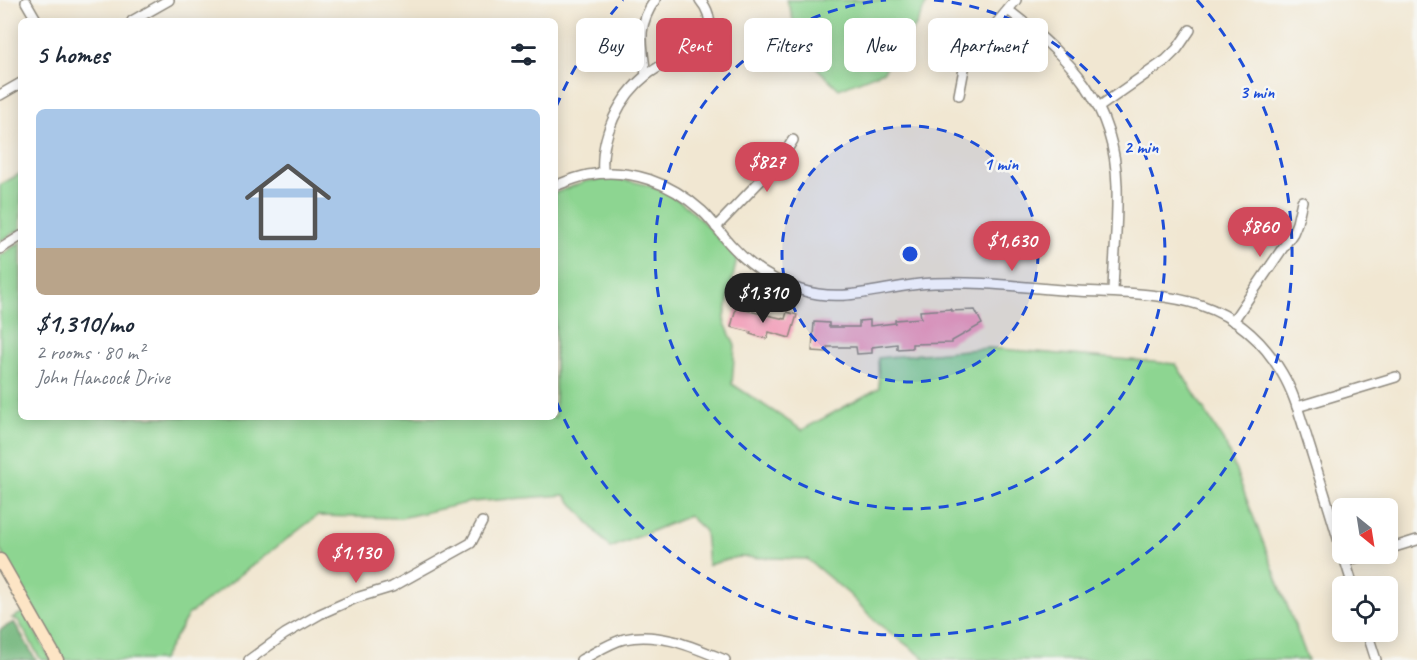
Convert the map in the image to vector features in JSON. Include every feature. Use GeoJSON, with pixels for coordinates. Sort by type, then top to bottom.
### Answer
{"type":"FeatureCollection","features":[{"type":"Feature","properties":{"kind":"main road"},"geometry":{"type":"LineString","coordinates":[[0,560],[57,660]]}},
{"type":"Feature","properties":{"kind":"street"},"geometry":{"type":"LineString","coordinates":[[137,18],[169,0]]}},
{"type":"Feature","properties":{"kind":"street"},"geometry":{"type":"LineString","coordinates":[[646,75],[641,27],[646,12],[655,0]]}},
{"type":"Feature","properties":{"kind":"street"},"geometry":{"type":"LineString","coordinates":[[603,173],[602,151],[616,114],[625,100],[646,75],[701,38],[708,29],[709,17],[700,0]]}},
{"type":"Feature","properties":{"kind":"street"},"geometry":{"type":"LineString","coordinates":[[959,95],[970,55],[1016,0]]}},
{"type":"Feature","properties":{"kind":"street"},"geometry":{"type":"LineString","coordinates":[[26,2],[35,18]]}},
{"type":"Feature","properties":{"kind":"street"},"geometry":{"type":"LineString","coordinates":[[1008,10],[1076,70],[1099,107],[1113,147],[1116,173],[1113,291]]}},
{"type":"Feature","properties":{"kind":"street"},"geometry":{"type":"LineString","coordinates":[[1099,107],[1166,60],[1191,30]]}},
{"type":"Feature","properties":{"kind":"street"},"geometry":{"type":"LineString","coordinates":[[0,95],[18,85]]}},
{"type":"Feature","properties":{"kind":"street"},"geometry":{"type":"LineString","coordinates":[[716,226],[781,159],[793,140]]}},
{"type":"Feature","properties":{"kind":"street"},"geometry":{"type":"LineString","coordinates":[[558,185],[585,175],[603,173],[638,176],[673,189],[702,212],[744,258],[775,280],[801,291],[859,295],[924,283],[950,282],[1078,291],[1113,291],[1183,299],[1217,310],[1243,327],[1272,359],[1282,374],[1297,407],[1332,517]]}},
{"type":"Feature","properties":{"kind":"street"},"geometry":{"type":"LineString","coordinates":[[1233,321],[1293,233],[1302,201]]}},
{"type":"Feature","properties":{"kind":"street"},"geometry":{"type":"LineString","coordinates":[[0,249],[18,238]]}},
{"type":"Feature","properties":{"kind":"street"},"geometry":{"type":"LineString","coordinates":[[1297,407],[1396,377]]}},
{"type":"Feature","properties":{"kind":"street"},"geometry":{"type":"LineString","coordinates":[[249,660],[285,634],[320,614],[356,598],[392,587],[471,543],[482,522]]}},
{"type":"Feature","properties":{"kind":"street"},"geometry":{"type":"LineString","coordinates":[[1398,546],[1417,540]]}},
{"type":"Feature","properties":{"kind":"street"},"geometry":{"type":"LineString","coordinates":[[581,660],[622,640],[649,637],[676,642],[725,660]]}},
{"type":"Feature","properties":{"kind":"street"},"geometry":{"type":"LineString","coordinates":[[1370,642],[1376,660]]}},
{"type":"Feature","properties":{"kind":"green space"},"geometry":{"type":"Polygon","coordinates":[[[786,0],[928,0],[916,25],[916,18],[844,18],[844,72],[882,72],[839,89],[821,72],[832,72],[832,18],[792,18],[786,0]]]}},
{"type":"Feature","properties":{"kind":"green space"},"geometry":{"type":"Polygon","coordinates":[[[18,175],[18,231],[0,241],[0,185],[18,175]]]}},
{"type":"Feature","properties":{"kind":"green space"},"geometry":{"type":"Polygon","coordinates":[[[604,179],[628,181],[648,185],[665,192],[694,213],[737,258],[724,321],[735,346],[732,384],[802,430],[879,388],[878,358],[989,348],[1176,364],[1226,445],[1308,660],[927,660],[876,622],[850,595],[807,559],[737,557],[708,565],[705,531],[689,516],[610,548],[565,495],[471,502],[401,518],[317,516],[188,615],[162,660],[63,660],[0,549],[0,256],[18,244],[18,420],[558,420],[558,192],[586,181],[604,179]]]}},
{"type":"Feature","properties":{"kind":"green space"},"geometry":{"type":"Polygon","coordinates":[[[24,612],[51,660],[41,660],[18,620],[12,618],[24,612]]]}},
{"type":"Feature","properties":{"kind":"green space"},"geometry":{"type":"Polygon","coordinates":[[[14,622],[36,660],[0,660],[0,630],[14,622]]]}},
{"type":"Feature","properties":{"kind":"building"},"geometry":{"type":"Polygon","coordinates":[[[736,308],[785,319],[787,312],[797,315],[790,338],[769,332],[767,339],[731,327],[736,308]]]}},
{"type":"Feature","properties":{"kind":"building"},"geometry":{"type":"Polygon","coordinates":[[[951,309],[951,311],[975,310],[982,324],[952,343],[912,344],[912,348],[897,349],[897,344],[872,347],[872,353],[857,354],[856,347],[827,347],[827,352],[812,351],[814,322],[829,323],[829,327],[859,327],[859,321],[870,320],[870,326],[895,323],[895,320],[921,318],[920,311],[951,309]]]}}]}
